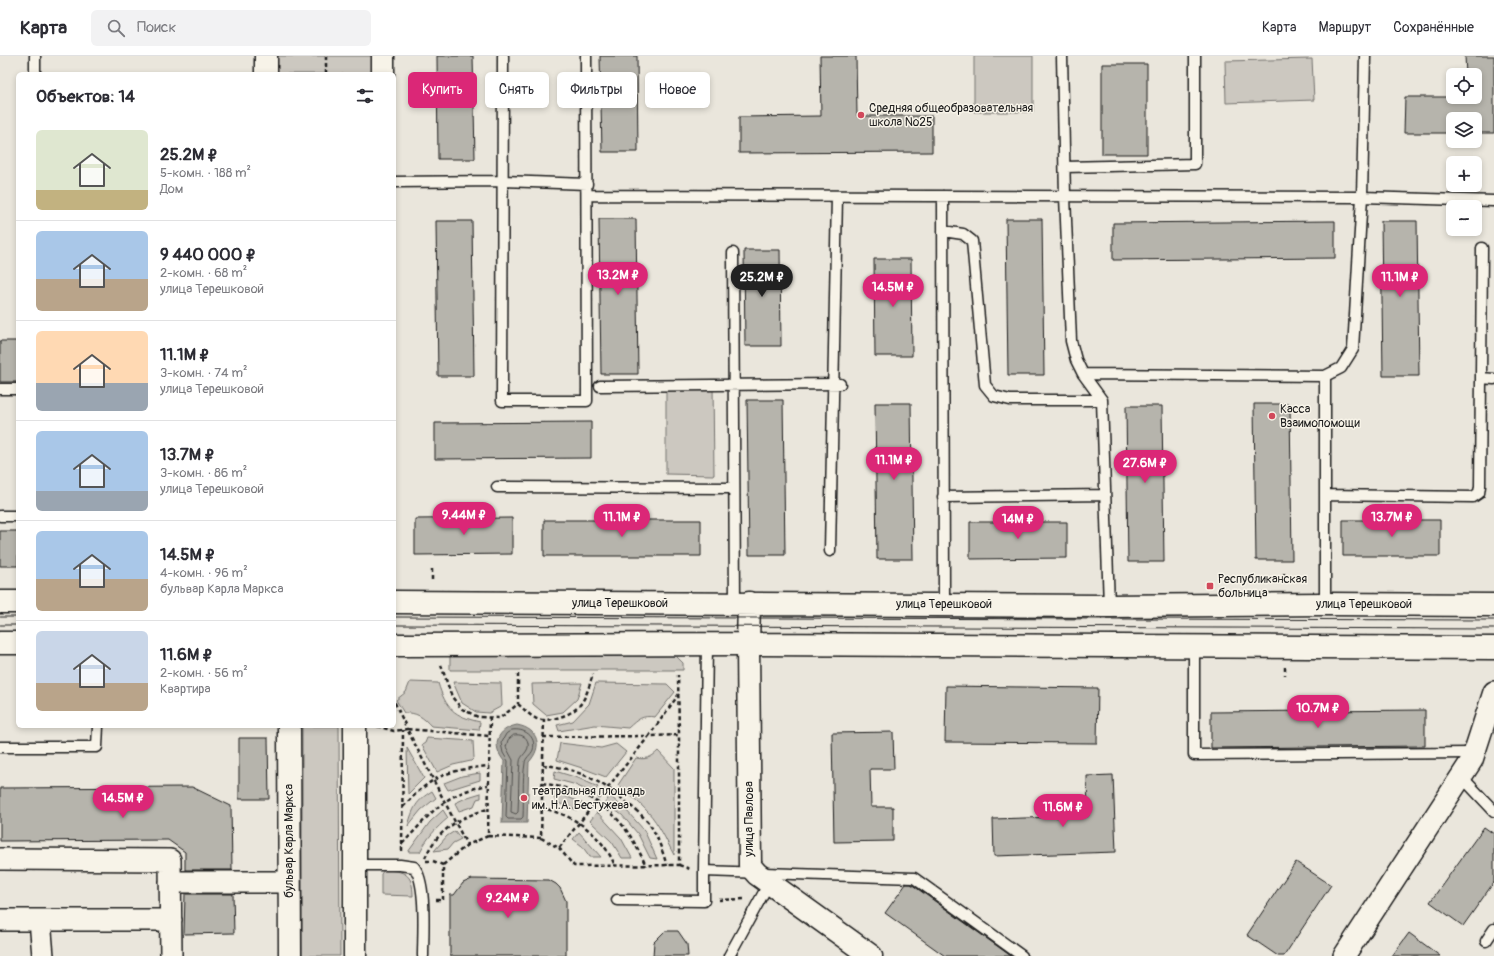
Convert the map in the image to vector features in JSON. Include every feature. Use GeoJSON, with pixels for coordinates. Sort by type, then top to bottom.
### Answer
{"type":"FeatureCollection","features":[{"type":"Feature","properties":{"kind":"main road"},"geometry":{"type":"LineString","coordinates":[[266,56],[266,72]]}},
{"type":"Feature","properties":{"kind":"main road"},"geometry":{"type":"LineString","coordinates":[[383,56],[383,72]]}},
{"type":"Feature","properties":{"kind":"main road"},"geometry":{"type":"LineString","coordinates":[[0,602],[16,602]]}},
{"type":"Feature","properties":{"kind":"main road","name":"улица Терешковой"},"geometry":{"type":"LineString","coordinates":[[396,602],[1109,606],[1325,604],[1494,605]]}},
{"type":"Feature","properties":{"kind":"main road","name":"улица Павлова"},"geometry":{"type":"LineString","coordinates":[[742,603],[748,644],[750,863],[751,869],[761,885]]}},
{"type":"Feature","properties":{"kind":"main road"},"geometry":{"type":"LineString","coordinates":[[0,643],[16,643]]}},
{"type":"Feature","properties":{"kind":"main road"},"geometry":{"type":"LineString","coordinates":[[396,645],[748,644],[1494,648]]}},
{"type":"Feature","properties":{"kind":"main road","name":"бульвар Карла Маркса"},"geometry":{"type":"LineString","coordinates":[[289,728],[290,956]]}},
{"type":"Feature","properties":{"kind":"main road"},"geometry":{"type":"LineString","coordinates":[[355,728],[355,956]]}},
{"type":"Feature","properties":{"kind":"main road"},"geometry":{"type":"LineString","coordinates":[[761,885],[872,956]]}},
{"type":"Feature","properties":{"kind":"street"},"geometry":{"type":"LineString","coordinates":[[1344,956],[1472,760],[1494,692]]}},
{"type":"Feature","properties":{"kind":"street"},"geometry":{"type":"LineString","coordinates":[[0,859],[170,860],[171,956]]}},
{"type":"Feature","properties":{"kind":"street"},"geometry":{"type":"LineString","coordinates":[[170,882],[289,882]]}},
{"type":"Feature","properties":{"kind":"street"},"geometry":{"type":"LineString","coordinates":[[0,920],[171,920]]}},
{"type":"Feature","properties":{"kind":"street"},"geometry":{"type":"LineString","coordinates":[[40,920],[43,956]]}},
{"type":"Feature","properties":{"kind":"lane"},"geometry":{"type":"LineString","coordinates":[[35,56],[35,72]]}},
{"type":"Feature","properties":{"kind":"lane"},"geometry":{"type":"LineString","coordinates":[[503,56],[502,401],[587,401],[586,56]]}},
{"type":"Feature","properties":{"kind":"lane"},"geometry":{"type":"LineString","coordinates":[[1062,56],[1065,196],[1071,341],[1076,360],[1083,374],[1102,400],[1109,606]]}},
{"type":"Feature","properties":{"kind":"lane"},"geometry":{"type":"LineString","coordinates":[[1065,167],[1195,164],[1195,56]]}},
{"type":"Feature","properties":{"kind":"lane"},"geometry":{"type":"LineString","coordinates":[[1083,374],[1325,376],[1341,368],[1353,349],[1362,197],[1365,56]]}},
{"type":"Feature","properties":{"kind":"lane"},"geometry":{"type":"LineString","coordinates":[[396,182],[502,181],[587,184]]}},
{"type":"Feature","properties":{"kind":"lane"},"geometry":{"type":"LineString","coordinates":[[587,195],[1362,197],[1494,201]]}},
{"type":"Feature","properties":{"kind":"lane"},"geometry":{"type":"LineString","coordinates":[[830,551],[836,385],[837,196]]}},
{"type":"Feature","properties":{"kind":"lane"},"geometry":{"type":"LineString","coordinates":[[944,196],[944,604]]}},
{"type":"Feature","properties":{"kind":"lane"},"geometry":{"type":"LineString","coordinates":[[944,231],[963,234],[972,241],[985,384],[994,396],[1010,400],[1102,400]]}},
{"type":"Feature","properties":{"kind":"lane"},"geometry":{"type":"LineString","coordinates":[[1325,495],[1473,497],[1478,492],[1480,486],[1482,248]]}},
{"type":"Feature","properties":{"kind":"lane"},"geometry":{"type":"LineString","coordinates":[[733,253],[734,488],[742,603]]}},
{"type":"Feature","properties":{"kind":"lane"},"geometry":{"type":"LineString","coordinates":[[1325,376],[1325,604]]}},
{"type":"Feature","properties":{"kind":"lane"},"geometry":{"type":"LineString","coordinates":[[1481,378],[1494,378]]}},
{"type":"Feature","properties":{"kind":"lane"},"geometry":{"type":"LineString","coordinates":[[600,386],[836,385]]}},
{"type":"Feature","properties":{"kind":"lane"},"geometry":{"type":"LineString","coordinates":[[0,389],[16,389]]}},
{"type":"Feature","properties":{"kind":"lane"},"geometry":{"type":"LineString","coordinates":[[497,488],[734,488]]}},
{"type":"Feature","properties":{"kind":"lane"},"geometry":{"type":"LineString","coordinates":[[944,497],[1105,495]]}},
{"type":"Feature","properties":{"kind":"lane"},"geometry":{"type":"LineString","coordinates":[[0,516],[16,516]]}},
{"type":"Feature","properties":{"kind":"lane"},"geometry":{"type":"LineString","coordinates":[[617,900],[704,901],[707,644]]}},
{"type":"Feature","properties":{"kind":"lane"},"geometry":{"type":"LineString","coordinates":[[1194,646],[1194,755],[1474,753]]}},
{"type":"Feature","properties":{"kind":"lane"},"geometry":{"type":"LineString","coordinates":[[0,747],[97,748],[98,728]]}},
{"type":"Feature","properties":{"kind":"lane"},"geometry":{"type":"LineString","coordinates":[[1461,776],[1494,811]]}},
{"type":"Feature","properties":{"kind":"lane"},"geometry":{"type":"LineString","coordinates":[[355,865],[400,865],[414,867],[419,872],[422,900],[423,956]]}},
{"type":"Feature","properties":{"kind":"lane"},"geometry":{"type":"LineString","coordinates":[[704,871],[761,885],[914,878],[1022,956]]}},
{"type":"Feature","properties":{"kind":"lane"},"geometry":{"type":"LineString","coordinates":[[729,956],[761,885]]}},
{"type":"Feature","properties":{"kind":"lane"},"geometry":{"type":"LineString","coordinates":[[1486,941],[1494,930]]}},
{"type":"Feature","properties":{"kind":"path"},"geometry":{"type":"LineString","coordinates":[[326,56],[326,72]]}},
{"type":"Feature","properties":{"kind":"path"},"geometry":{"type":"LineString","coordinates":[[432,569],[432,602]]}},
{"type":"Feature","properties":{"kind":"path"},"geometry":{"type":"LineString","coordinates":[[435,645],[447,686],[452,697],[462,709],[478,717],[500,718],[518,704]]}},
{"type":"Feature","properties":{"kind":"path"},"geometry":{"type":"LineString","coordinates":[[518,674],[518,704]]}},
{"type":"Feature","properties":{"kind":"path"},"geometry":{"type":"LineString","coordinates":[[518,704],[536,719],[550,720],[568,716],[580,707],[593,674]]}},
{"type":"Feature","properties":{"kind":"path"},"geometry":{"type":"LineString","coordinates":[[443,865],[467,845],[488,836],[540,838],[559,848],[574,866],[679,865],[678,675]]}},
{"type":"Feature","properties":{"kind":"path"},"geometry":{"type":"LineString","coordinates":[[559,848],[649,736],[679,694]]}},
{"type":"Feature","properties":{"kind":"path"},"geometry":{"type":"LineString","coordinates":[[396,705],[467,845]]}},
{"type":"Feature","properties":{"kind":"path"},"geometry":{"type":"LineString","coordinates":[[488,836],[490,717]]}},
{"type":"Feature","properties":{"kind":"path"},"geometry":{"type":"LineString","coordinates":[[540,838],[544,720]]}},
{"type":"Feature","properties":{"kind":"path"},"geometry":{"type":"LineString","coordinates":[[382,728],[394,731],[407,729],[489,736]]}},
{"type":"Feature","properties":{"kind":"path"},"geometry":{"type":"LineString","coordinates":[[402,855],[403,730]]}},
{"type":"Feature","properties":{"kind":"path"},"geometry":{"type":"LineString","coordinates":[[544,737],[679,735]]}},
{"type":"Feature","properties":{"kind":"path"},"geometry":{"type":"LineString","coordinates":[[543,765],[560,767],[577,772],[608,788],[647,821],[661,847],[667,866]]}},
{"type":"Feature","properties":{"kind":"path"},"geometry":{"type":"LineString","coordinates":[[403,808],[417,791],[433,779],[450,772],[472,767],[489,766]]}},
{"type":"Feature","properties":{"kind":"path"},"geometry":{"type":"LineString","coordinates":[[542,783],[573,791],[597,801],[624,826],[631,836],[646,866]]}},
{"type":"Feature","properties":{"kind":"path"},"geometry":{"type":"LineString","coordinates":[[402,844],[444,801],[475,788],[488,785]]}},
{"type":"Feature","properties":{"kind":"path"},"geometry":{"type":"LineString","coordinates":[[541,808],[554,810],[579,823],[588,830],[608,851],[615,866]]}},
{"type":"Feature","properties":{"kind":"path"},"geometry":{"type":"LineString","coordinates":[[443,865],[433,860],[424,860],[436,839],[455,822],[469,814],[488,809]]}},
{"type":"Feature","properties":{"kind":"path"},"geometry":{"type":"LineString","coordinates":[[422,900],[443,900],[443,865]]}},
{"type":"Feature","properties":{"kind":"path"},"geometry":{"type":"LineString","coordinates":[[704,901],[753,898],[761,885]]}},
{"type":"Feature","properties":{"kind":"shaded area"},"geometry":{"type":"Polygon","coordinates":[[[276,56],[372,56],[372,72],[276,72],[276,56]]]}},
{"type":"Feature","properties":{"kind":"shaded area"},"geometry":{"type":"Polygon","coordinates":[[[974,56],[1033,56],[1033,112],[974,112],[974,56]]]}},
{"type":"Feature","properties":{"kind":"shaded area"},"geometry":{"type":"Polygon","coordinates":[[[1312,59],[1314,100],[1226,103],[1225,61],[1312,59]]]}},
{"type":"Feature","properties":{"kind":"shaded area"},"geometry":{"type":"Polygon","coordinates":[[[666,386],[713,386],[714,475],[666,474],[666,386]]]}},
{"type":"Feature","properties":{"kind":"shaded area"},"geometry":{"type":"Polygon","coordinates":[[[450,654],[675,655],[683,663],[683,670],[450,670],[450,654]]]}},
{"type":"Feature","properties":{"kind":"shaded area"},"geometry":{"type":"Polygon","coordinates":[[[410,682],[438,683],[444,699],[452,710],[457,714],[471,720],[480,722],[479,730],[431,726],[419,716],[412,713],[404,713],[396,700],[406,692],[410,682]]]}},
{"type":"Feature","properties":{"kind":"shaded area"},"geometry":{"type":"Polygon","coordinates":[[[453,682],[501,683],[502,706],[489,713],[476,712],[462,703],[453,682]]]}},
{"type":"Feature","properties":{"kind":"shaded area"},"geometry":{"type":"Polygon","coordinates":[[[582,683],[577,699],[563,712],[546,715],[533,704],[532,684],[582,683]]]}},
{"type":"Feature","properties":{"kind":"shaded area"},"geometry":{"type":"Polygon","coordinates":[[[596,683],[667,684],[675,692],[655,717],[640,718],[628,728],[595,725],[559,731],[557,725],[573,721],[589,704],[596,683]]]}},
{"type":"Feature","properties":{"kind":"shaded area"},"geometry":{"type":"Polygon","coordinates":[[[302,728],[339,728],[340,956],[302,956],[302,728]]]}},
{"type":"Feature","properties":{"kind":"shaded area"},"geometry":{"type":"Polygon","coordinates":[[[427,738],[473,741],[474,758],[471,761],[453,765],[437,772],[422,745],[425,743],[427,738]]]}},
{"type":"Feature","properties":{"kind":"shaded area"},"geometry":{"type":"Polygon","coordinates":[[[560,743],[601,748],[616,744],[626,752],[606,777],[557,760],[560,743]]]}},
{"type":"Feature","properties":{"kind":"shaded area"},"geometry":{"type":"Polygon","coordinates":[[[407,748],[424,778],[408,794],[407,748]]]}},
{"type":"Feature","properties":{"kind":"shaded area"},"geometry":{"type":"Polygon","coordinates":[[[658,751],[674,768],[674,855],[656,822],[645,808],[618,785],[636,758],[648,758],[658,751]]]}},
{"type":"Feature","properties":{"kind":"shaded area"},"geometry":{"type":"Polygon","coordinates":[[[555,771],[578,778],[598,787],[593,793],[573,784],[554,779],[555,771]]]}},
{"type":"Feature","properties":{"kind":"shaded area"},"geometry":{"type":"Polygon","coordinates":[[[480,773],[480,780],[448,790],[444,783],[462,776],[480,773]]]}},
{"type":"Feature","properties":{"kind":"shaded area"},"geometry":{"type":"Polygon","coordinates":[[[432,791],[436,798],[421,810],[408,826],[416,806],[422,798],[432,791]]]}},
{"type":"Feature","properties":{"kind":"shaded area"},"geometry":{"type":"Polygon","coordinates":[[[553,791],[582,803],[577,810],[558,803],[553,797],[553,791]]]}},
{"type":"Feature","properties":{"kind":"shaded area"},"geometry":{"type":"Polygon","coordinates":[[[481,793],[481,798],[477,799],[474,806],[459,811],[455,803],[481,793]]]}},
{"type":"Feature","properties":{"kind":"shaded area"},"geometry":{"type":"Polygon","coordinates":[[[610,796],[626,810],[644,830],[657,859],[650,858],[638,834],[622,815],[605,803],[610,796]]]}},
{"type":"Feature","properties":{"kind":"shaded area"},"geometry":{"type":"Polygon","coordinates":[[[443,810],[448,818],[432,834],[420,852],[408,852],[430,822],[443,810]]]}},
{"type":"Feature","properties":{"kind":"shaded area"},"geometry":{"type":"Polygon","coordinates":[[[597,812],[621,838],[632,858],[622,858],[612,842],[590,821],[597,812]]]}},
{"type":"Feature","properties":{"kind":"shaded area"},"geometry":{"type":"Polygon","coordinates":[[[455,831],[461,839],[453,843],[448,849],[434,851],[447,836],[455,831]]]}},
{"type":"Feature","properties":{"kind":"shaded area"},"geometry":{"type":"Polygon","coordinates":[[[579,832],[601,857],[590,857],[582,846],[573,839],[579,832]]]}},
{"type":"Feature","properties":{"kind":"shaded area"},"geometry":{"type":"Polygon","coordinates":[[[384,870],[397,871],[406,875],[409,878],[413,888],[413,896],[381,895],[381,874],[384,870]]]}},
{"type":"Feature","properties":{"kind":"water"},"geometry":{"type":"Polygon","coordinates":[[[517,725],[530,730],[536,739],[537,745],[536,750],[529,762],[527,823],[502,823],[504,761],[500,755],[497,744],[498,738],[505,730],[517,725]]]}},
{"type":"Feature","properties":{"kind":"building"},"geometry":{"type":"Polygon","coordinates":[[[437,56],[473,56],[473,72],[437,72],[437,56]]]}},
{"type":"Feature","properties":{"kind":"building"},"geometry":{"type":"Polygon","coordinates":[[[600,56],[637,56],[638,152],[602,152],[601,108],[637,108],[637,72],[600,72],[600,56]]]}},
{"type":"Feature","properties":{"kind":"building"},"geometry":{"type":"Polygon","coordinates":[[[820,56],[856,56],[857,116],[932,116],[932,152],[739,153],[739,117],[821,116],[820,56]]]}},
{"type":"Feature","properties":{"kind":"building"},"geometry":{"type":"Polygon","coordinates":[[[1465,56],[1494,56],[1494,133],[1482,133],[1482,112],[1446,112],[1446,133],[1404,133],[1405,97],[1446,97],[1446,104],[1482,104],[1482,68],[1466,68],[1465,56]]]}},
{"type":"Feature","properties":{"kind":"building"},"geometry":{"type":"Polygon","coordinates":[[[1102,64],[1147,64],[1147,154],[1102,154],[1102,64]]]}},
{"type":"Feature","properties":{"kind":"building"},"geometry":{"type":"Polygon","coordinates":[[[438,108],[474,108],[475,159],[438,159],[438,108]]]}},
{"type":"Feature","properties":{"kind":"building"},"geometry":{"type":"Polygon","coordinates":[[[599,219],[636,219],[638,374],[601,374],[599,219]]]}},
{"type":"Feature","properties":{"kind":"building"},"geometry":{"type":"Polygon","coordinates":[[[1006,219],[1042,219],[1044,375],[1008,375],[1006,219]]]}},
{"type":"Feature","properties":{"kind":"building"},"geometry":{"type":"Polygon","coordinates":[[[436,221],[472,221],[474,376],[438,376],[436,221]]]}},
{"type":"Feature","properties":{"kind":"building"},"geometry":{"type":"Polygon","coordinates":[[[1335,221],[1335,258],[1113,260],[1113,223],[1335,221]]]}},
{"type":"Feature","properties":{"kind":"building"},"geometry":{"type":"Polygon","coordinates":[[[1381,221],[1417,221],[1419,376],[1383,376],[1381,221]]]}},
{"type":"Feature","properties":{"kind":"building"},"geometry":{"type":"Polygon","coordinates":[[[744,250],[780,250],[781,346],[745,346],[744,250]]]}},
{"type":"Feature","properties":{"kind":"building"},"geometry":{"type":"Polygon","coordinates":[[[874,259],[911,259],[912,356],[875,356],[874,259]]]}},
{"type":"Feature","properties":{"kind":"building"},"geometry":{"type":"Polygon","coordinates":[[[0,341],[16,341],[16,382],[0,382],[0,341]]]}},
{"type":"Feature","properties":{"kind":"building"},"geometry":{"type":"Polygon","coordinates":[[[747,400],[783,400],[785,555],[749,555],[747,400]]]}},
{"type":"Feature","properties":{"kind":"building"},"geometry":{"type":"Polygon","coordinates":[[[875,403],[911,403],[913,559],[877,559],[875,403]]]}},
{"type":"Feature","properties":{"kind":"building"},"geometry":{"type":"Polygon","coordinates":[[[1254,404],[1290,404],[1292,560],[1256,560],[1254,404]]]}},
{"type":"Feature","properties":{"kind":"building"},"geometry":{"type":"Polygon","coordinates":[[[1126,406],[1162,406],[1164,562],[1128,562],[1126,406]]]}},
{"type":"Feature","properties":{"kind":"building"},"geometry":{"type":"Polygon","coordinates":[[[591,422],[591,458],[435,459],[435,423],[591,422]]]}},
{"type":"Feature","properties":{"kind":"building"},"geometry":{"type":"Polygon","coordinates":[[[512,518],[512,554],[415,555],[415,519],[512,518]]]}},
{"type":"Feature","properties":{"kind":"building"},"geometry":{"type":"Polygon","coordinates":[[[544,520],[701,520],[701,556],[544,556],[544,520]]]}},
{"type":"Feature","properties":{"kind":"building"},"geometry":{"type":"Polygon","coordinates":[[[1343,520],[1440,520],[1440,556],[1343,556],[1343,520]]]}},
{"type":"Feature","properties":{"kind":"building"},"geometry":{"type":"Polygon","coordinates":[[[970,522],[1067,522],[1067,558],[970,559],[970,522]]]}},
{"type":"Feature","properties":{"kind":"building"},"geometry":{"type":"Polygon","coordinates":[[[0,531],[16,531],[16,566],[0,566],[0,531]]]}},
{"type":"Feature","properties":{"kind":"building"},"geometry":{"type":"Polygon","coordinates":[[[946,686],[1098,688],[1097,743],[945,742],[946,686]]]}},
{"type":"Feature","properties":{"kind":"building"},"geometry":{"type":"Polygon","coordinates":[[[1425,710],[1425,746],[1211,748],[1211,712],[1425,710]]]}},
{"type":"Feature","properties":{"kind":"building"},"geometry":{"type":"Polygon","coordinates":[[[893,732],[894,769],[870,769],[871,807],[893,807],[893,841],[834,842],[832,733],[893,732]]]}},
{"type":"Feature","properties":{"kind":"building"},"geometry":{"type":"Polygon","coordinates":[[[239,738],[268,738],[269,799],[239,799],[239,738]]]}},
{"type":"Feature","properties":{"kind":"building"},"geometry":{"type":"Polygon","coordinates":[[[1113,775],[1116,852],[994,856],[993,819],[1088,816],[1087,776],[1113,775]]]}},
{"type":"Feature","properties":{"kind":"building"},"geometry":{"type":"Polygon","coordinates":[[[192,787],[231,806],[232,870],[185,870],[185,852],[168,840],[0,841],[0,788],[192,787]]]}},
{"type":"Feature","properties":{"kind":"building"},"geometry":{"type":"Polygon","coordinates":[[[1484,827],[1494,834],[1494,882],[1463,926],[1430,902],[1484,827]]]}},
{"type":"Feature","properties":{"kind":"building"},"geometry":{"type":"Polygon","coordinates":[[[1296,862],[1331,885],[1284,956],[1278,956],[1247,935],[1296,862]]]}},
{"type":"Feature","properties":{"kind":"building"},"geometry":{"type":"Polygon","coordinates":[[[472,879],[549,880],[556,884],[560,888],[566,901],[566,956],[450,956],[450,895],[454,895],[463,883],[472,879]]]}},
{"type":"Feature","properties":{"kind":"building"},"geometry":{"type":"Polygon","coordinates":[[[906,884],[911,884],[1011,956],[945,956],[885,913],[906,884]]]}},
{"type":"Feature","properties":{"kind":"building"},"geometry":{"type":"Polygon","coordinates":[[[185,894],[233,894],[234,933],[184,934],[185,894]]]}},
{"type":"Feature","properties":{"kind":"building"},"geometry":{"type":"Polygon","coordinates":[[[665,931],[678,931],[687,944],[688,956],[653,956],[654,942],[665,931]]]}},
{"type":"Feature","properties":{"kind":"building"},"geometry":{"type":"Polygon","coordinates":[[[1409,933],[1440,956],[1392,956],[1409,933]]]}},
{"type":"Feature","properties":{"kind":"tram line"},"geometry":{"type":"LineString","coordinates":[[0,617],[16,617]]}},
{"type":"Feature","properties":{"kind":"tram line"},"geometry":{"type":"LineString","coordinates":[[396,617],[1494,620]]}},
{"type":"Feature","properties":{"kind":"tram line"},"geometry":{"type":"LineString","coordinates":[[0,625],[16,625]]}},
{"type":"Feature","properties":{"kind":"tram line"},"geometry":{"type":"LineString","coordinates":[[396,625],[1494,629]]}},
{"type":"Feature","properties":{"kind":"place","name":"Средняя общеобразовательная школа №25"},"geometry":{"type":"Point","coordinates":[861,115]}},
{"type":"Feature","properties":{"kind":"place","name":"Касса Взаимопомощи"},"geometry":{"type":"Point","coordinates":[1272,416]}},
{"type":"Feature","properties":{"kind":"place","name":"Республиканская больница"},"geometry":{"type":"Point","coordinates":[1210,586]}},
{"type":"Feature","properties":{"kind":"place","name":"театральная площадь им. Н.А. Бестужева"},"geometry":{"type":"Point","coordinates":[524,798]}}]}
